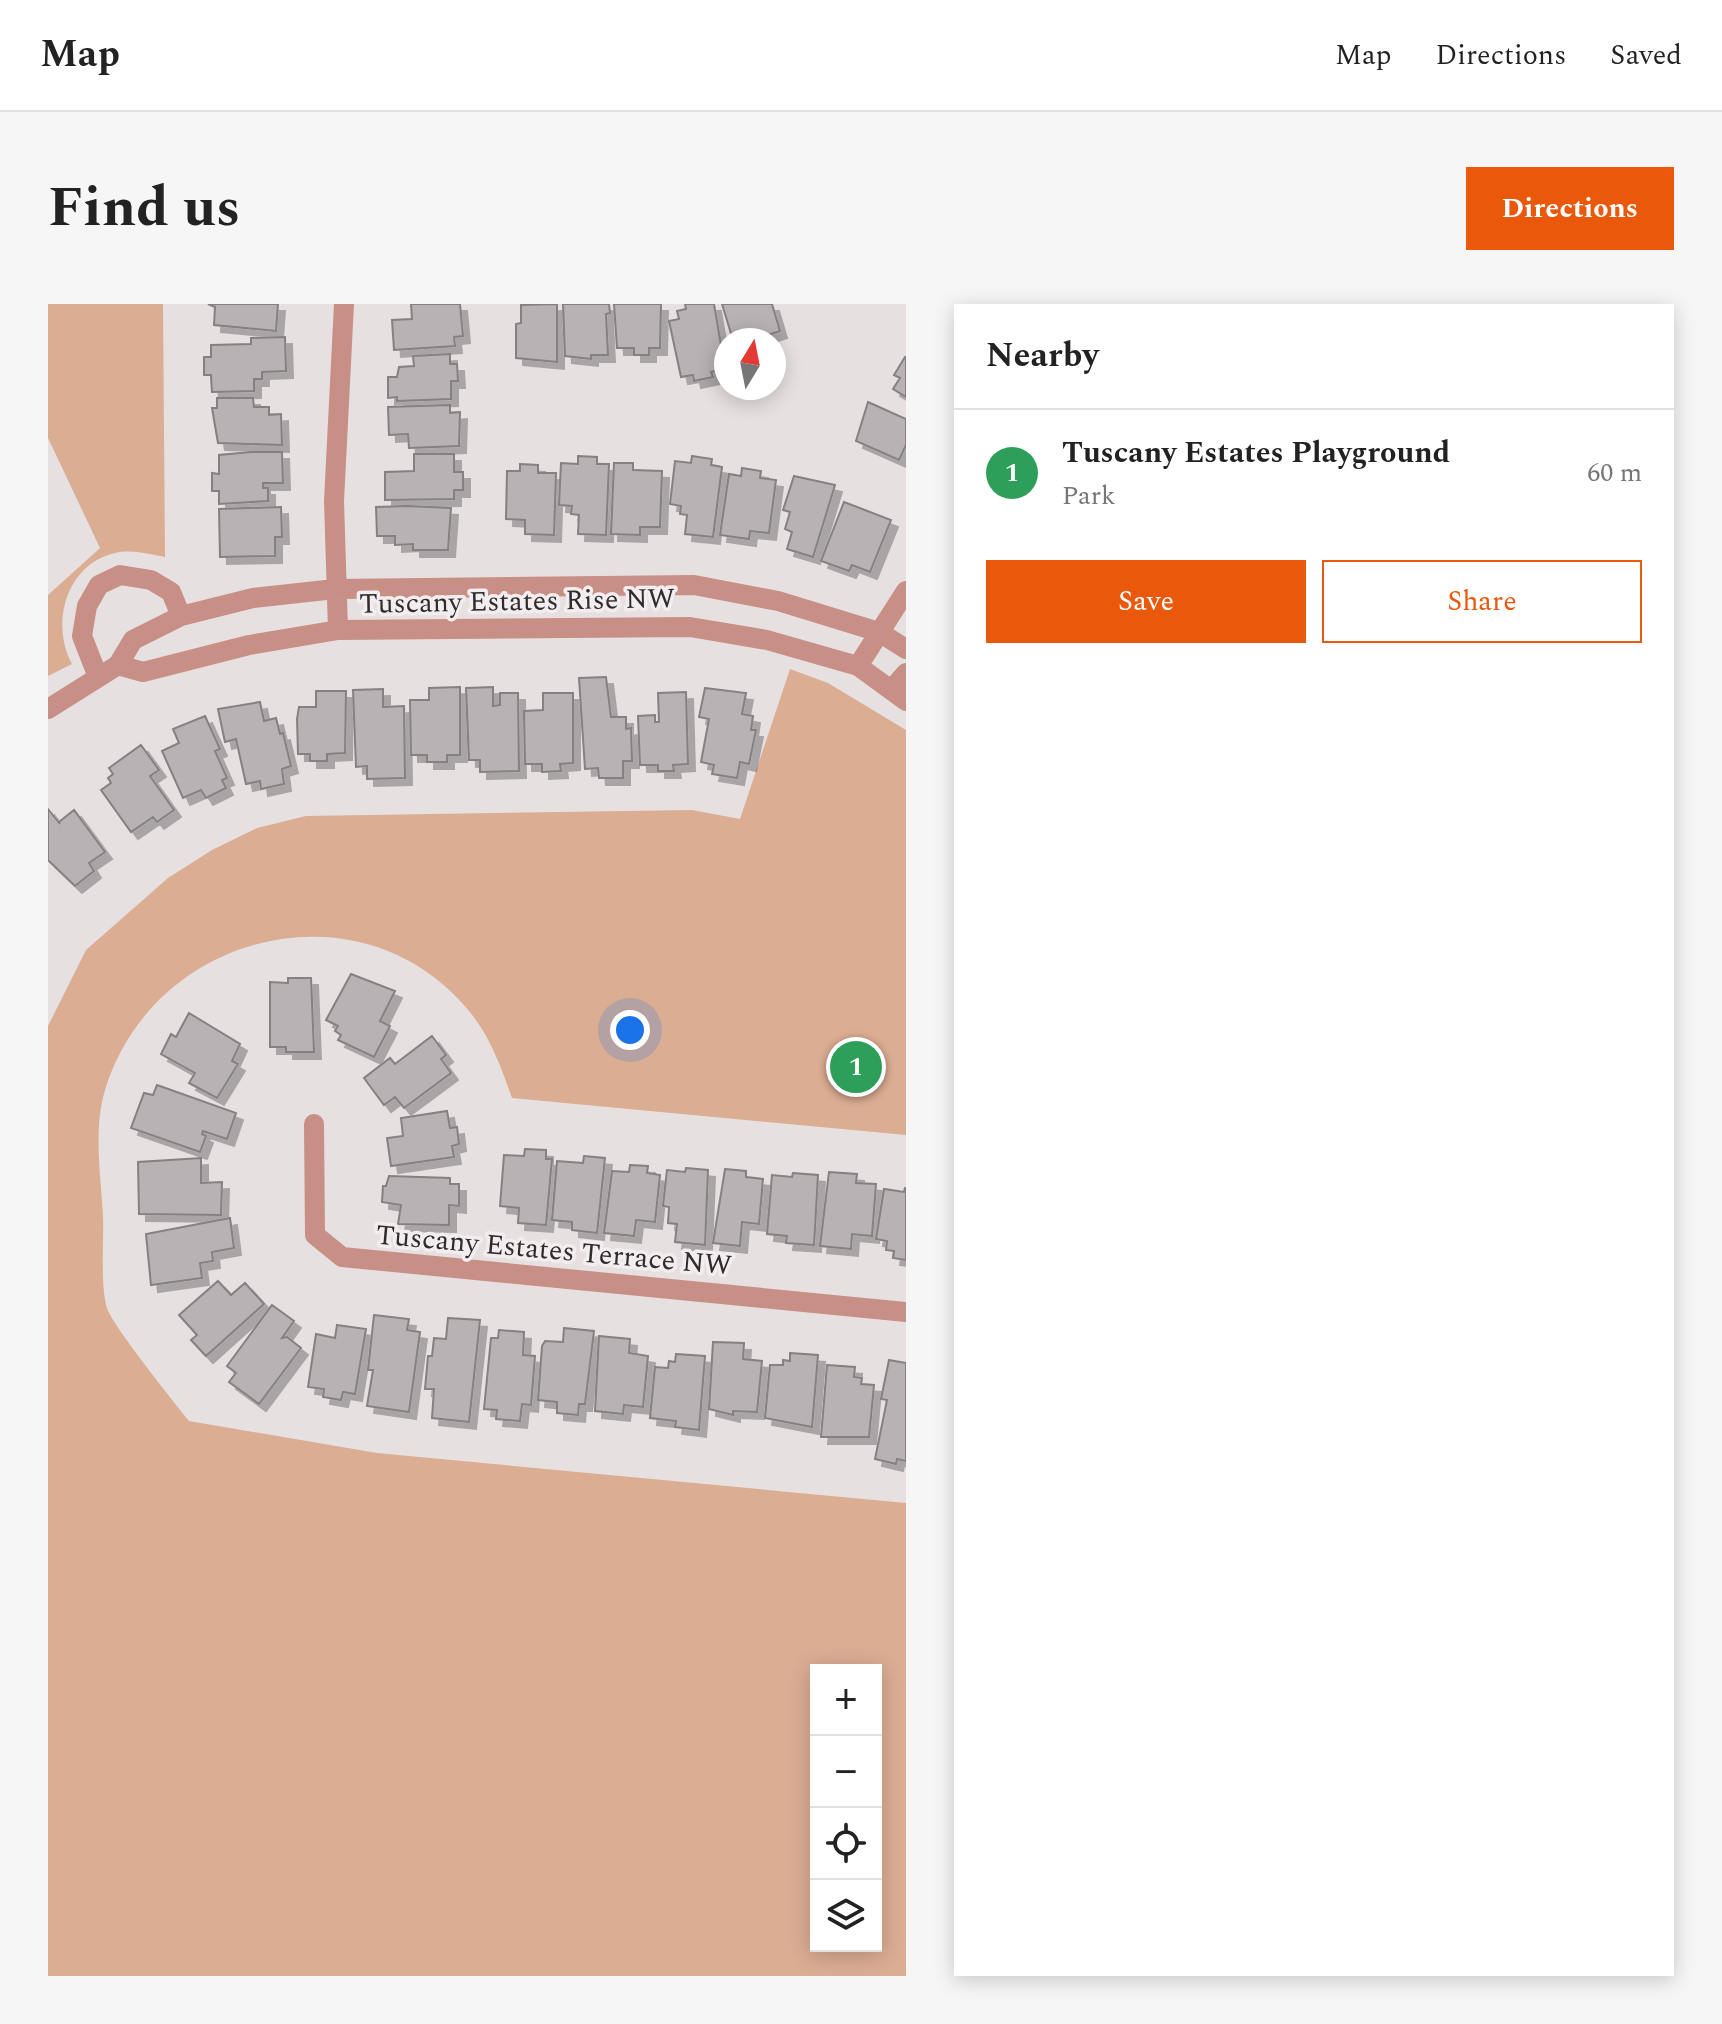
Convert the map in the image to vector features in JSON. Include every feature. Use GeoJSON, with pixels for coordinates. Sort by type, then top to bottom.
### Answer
{"type":"FeatureCollection","features":[{"type":"Feature","properties":{"kind":"street"},"geometry":{"type":"LineString","coordinates":[[338,630],[334,501],[344,304]]}},
{"type":"Feature","properties":{"kind":"street"},"geometry":{"type":"LineString","coordinates":[[98,677],[82,636],[87,606],[99,585],[120,575],[151,580],[171,592],[181,616]]}},
{"type":"Feature","properties":{"kind":"street","name":"Tuscany Estates Rise NW"},"geometry":{"type":"LineString","coordinates":[[48,709],[118,665],[133,640],[181,616],[253,598],[335,589],[694,585],[778,601],[879,632],[906,649]]}},
{"type":"Feature","properties":{"kind":"street"},"geometry":{"type":"LineString","coordinates":[[858,666],[906,591]]}},
{"type":"Feature","properties":{"kind":"street","name":"Tuscany Estates Rise NW"},"geometry":{"type":"LineString","coordinates":[[118,665],[143,672],[249,645],[338,630],[690,627],[767,640],[858,666],[899,695]]}},
{"type":"Feature","properties":{"kind":"street"},"geometry":{"type":"LineString","coordinates":[[899,695],[906,673]]}},
{"type":"Feature","properties":{"kind":"street","name":"Tuscany Estates Terrace NW"},"geometry":{"type":"LineString","coordinates":[[314,1124],[315,1235],[342,1257],[906,1312]]}},
{"type":"Feature","properties":{"kind":"shaded area"},"geometry":{"type":"Polygon","coordinates":[[[48,304],[163,304],[165,557],[121,552],[98,559],[85,569],[74,582],[63,614],[66,648],[72,664],[48,676],[48,595],[100,548],[48,438],[48,304]]]}},
{"type":"Feature","properties":{"kind":"shaded area"},"geometry":{"type":"Polygon","coordinates":[[[790,669],[828,683],[906,730],[906,1135],[512,1098],[483,1031],[469,1011],[425,970],[374,946],[319,937],[265,942],[213,961],[167,993],[130,1036],[105,1090],[99,1137],[105,1298],[111,1317],[189,1421],[377,1453],[906,1503],[906,1976],[48,1976],[48,1026],[86,950],[168,878],[212,850],[257,828],[306,816],[692,810],[740,819],[790,669]]]}},
{"type":"Feature","properties":{"kind":"building"},"geometry":{"type":"Polygon","coordinates":[[[208,304],[278,304],[276,331],[214,325],[215,307],[208,304]]]}},
{"type":"Feature","properties":{"kind":"building"},"geometry":{"type":"Polygon","coordinates":[[[411,304],[460,304],[463,336],[454,337],[455,346],[394,350],[392,320],[412,319],[411,304]]]}},
{"type":"Feature","properties":{"kind":"building"},"geometry":{"type":"Polygon","coordinates":[[[557,304],[557,362],[516,358],[516,324],[521,323],[521,305],[557,304]]]}},
{"type":"Feature","properties":{"kind":"building"},"geometry":{"type":"Polygon","coordinates":[[[563,304],[609,304],[610,313],[606,314],[608,355],[591,355],[591,359],[565,356],[563,304]]]}},
{"type":"Feature","properties":{"kind":"building"},"geometry":{"type":"Polygon","coordinates":[[[614,304],[661,304],[660,348],[649,348],[649,355],[634,355],[634,348],[617,348],[614,304]]]}},
{"type":"Feature","properties":{"kind":"building"},"geometry":{"type":"Polygon","coordinates":[[[685,304],[714,304],[718,328],[714,328],[713,377],[694,381],[693,375],[681,377],[669,321],[679,319],[677,311],[686,309],[685,304]]]}},
{"type":"Feature","properties":{"kind":"building"},"geometry":{"type":"Polygon","coordinates":[[[722,304],[772,304],[779,328],[729,328],[722,304]]]}},
{"type":"Feature","properties":{"kind":"building"},"geometry":{"type":"Polygon","coordinates":[[[285,337],[286,371],[262,372],[262,379],[254,379],[254,391],[212,392],[211,375],[204,375],[204,357],[211,357],[211,345],[251,344],[251,338],[285,337]]]}},
{"type":"Feature","properties":{"kind":"building"},"geometry":{"type":"Polygon","coordinates":[[[450,354],[450,364],[457,364],[458,381],[451,381],[451,399],[397,401],[397,397],[388,398],[388,377],[397,377],[399,367],[414,366],[413,356],[450,354]]]}},
{"type":"Feature","properties":{"kind":"building"},"geometry":{"type":"Polygon","coordinates":[[[905,357],[906,397],[893,389],[900,378],[894,375],[905,357]]]}},
{"type":"Feature","properties":{"kind":"building"},"geometry":{"type":"Polygon","coordinates":[[[217,398],[253,398],[254,407],[269,407],[269,415],[281,414],[282,445],[218,443],[212,408],[217,408],[217,398]]]}},
{"type":"Feature","properties":{"kind":"building"},"geometry":{"type":"Polygon","coordinates":[[[868,402],[906,419],[906,445],[899,460],[856,441],[868,402]]]}},
{"type":"Feature","properties":{"kind":"building"},"geometry":{"type":"Polygon","coordinates":[[[450,405],[450,413],[460,412],[459,446],[409,448],[408,434],[389,435],[388,407],[450,405]]]}},
{"type":"Feature","properties":{"kind":"building"},"geometry":{"type":"Polygon","coordinates":[[[282,452],[283,483],[263,483],[263,488],[268,488],[268,501],[219,504],[219,491],[212,491],[212,473],[219,474],[219,455],[282,452]]]}},
{"type":"Feature","properties":{"kind":"building"},"geometry":{"type":"Polygon","coordinates":[[[414,454],[454,454],[454,472],[463,472],[463,490],[454,490],[454,499],[385,500],[385,472],[414,471],[414,454]]]}},
{"type":"Feature","properties":{"kind":"building"},"geometry":{"type":"Polygon","coordinates":[[[578,456],[597,457],[597,464],[609,464],[606,535],[578,534],[579,515],[571,514],[572,506],[559,505],[561,463],[578,464],[578,456]]]}},
{"type":"Feature","properties":{"kind":"building"},"geometry":{"type":"Polygon","coordinates":[[[692,456],[712,459],[711,465],[722,467],[713,537],[685,534],[687,515],[680,514],[681,506],[670,504],[675,461],[691,463],[692,456]]]}},
{"type":"Feature","properties":{"kind":"building"},"geometry":{"type":"Polygon","coordinates":[[[614,463],[633,463],[633,470],[662,471],[660,527],[640,527],[640,535],[611,534],[614,463]]]}},
{"type":"Feature","properties":{"kind":"building"},"geometry":{"type":"Polygon","coordinates":[[[520,464],[538,465],[538,473],[556,473],[554,535],[525,534],[525,520],[506,519],[507,471],[520,471],[520,464]]]}},
{"type":"Feature","properties":{"kind":"building"},"geometry":{"type":"Polygon","coordinates":[[[742,468],[761,471],[760,478],[776,480],[769,533],[750,531],[749,539],[720,535],[729,474],[741,476],[742,468]]]}},
{"type":"Feature","properties":{"kind":"building"},"geometry":{"type":"Polygon","coordinates":[[[794,476],[835,485],[813,557],[787,549],[792,532],[785,529],[790,512],[783,510],[794,476]]]}},
{"type":"Feature","properties":{"kind":"building"},"geometry":{"type":"Polygon","coordinates":[[[844,502],[891,520],[870,572],[852,565],[849,571],[821,561],[844,502]]]}},
{"type":"Feature","properties":{"kind":"building"},"geometry":{"type":"Polygon","coordinates":[[[281,507],[282,537],[275,537],[275,556],[220,557],[219,509],[281,507]]]}},
{"type":"Feature","properties":{"kind":"building"},"geometry":{"type":"Polygon","coordinates":[[[376,507],[451,508],[448,550],[413,550],[413,544],[395,545],[395,536],[377,536],[376,507]]]}},
{"type":"Feature","properties":{"kind":"building"},"geometry":{"type":"Polygon","coordinates":[[[606,677],[611,717],[626,717],[626,729],[631,728],[632,761],[623,761],[623,778],[599,778],[598,768],[585,769],[579,678],[606,677]]]}},
{"type":"Feature","properties":{"kind":"building"},"geometry":{"type":"Polygon","coordinates":[[[460,687],[460,755],[447,755],[447,762],[427,762],[427,755],[411,755],[410,700],[429,700],[429,688],[460,687]]]}},
{"type":"Feature","properties":{"kind":"building"},"geometry":{"type":"Polygon","coordinates":[[[493,687],[493,706],[500,705],[500,693],[518,693],[519,771],[480,772],[480,760],[469,760],[466,688],[493,687]]]}},
{"type":"Feature","properties":{"kind":"building"},"geometry":{"type":"Polygon","coordinates":[[[705,688],[746,693],[742,714],[753,716],[751,730],[756,730],[749,764],[740,762],[737,778],[712,774],[714,765],[701,762],[709,719],[699,717],[705,688]]]}},
{"type":"Feature","properties":{"kind":"building"},"geometry":{"type":"Polygon","coordinates":[[[383,689],[383,707],[404,706],[405,778],[367,779],[367,766],[356,767],[353,690],[383,689]]]}},
{"type":"Feature","properties":{"kind":"building"},"geometry":{"type":"Polygon","coordinates":[[[316,691],[346,691],[345,753],[327,754],[327,761],[310,761],[310,754],[298,754],[299,707],[316,707],[316,691]]]}},
{"type":"Feature","properties":{"kind":"building"},"geometry":{"type":"Polygon","coordinates":[[[686,692],[688,764],[673,765],[674,771],[658,771],[658,765],[640,765],[638,716],[655,715],[655,722],[659,722],[658,693],[686,692]]]}},
{"type":"Feature","properties":{"kind":"building"},"geometry":{"type":"Polygon","coordinates":[[[543,693],[573,693],[573,763],[560,764],[561,771],[542,772],[542,764],[525,764],[524,711],[543,710],[543,693]]]}},
{"type":"Feature","properties":{"kind":"building"},"geometry":{"type":"Polygon","coordinates":[[[260,702],[264,721],[276,718],[291,766],[282,769],[284,784],[261,789],[260,781],[246,784],[236,739],[225,742],[218,709],[260,702]]]}},
{"type":"Feature","properties":{"kind":"building"},"geometry":{"type":"Polygon","coordinates":[[[205,716],[220,749],[215,751],[227,778],[222,780],[226,788],[206,798],[201,790],[183,798],[162,751],[179,743],[173,729],[205,716]]]}},
{"type":"Feature","properties":{"kind":"building"},"geometry":{"type":"Polygon","coordinates":[[[141,745],[159,770],[150,776],[174,810],[157,822],[153,817],[131,832],[101,790],[111,783],[108,778],[113,774],[109,768],[141,745]]]}},
{"type":"Feature","properties":{"kind":"building"},"geometry":{"type":"Polygon","coordinates":[[[48,809],[60,824],[74,810],[105,852],[89,863],[94,871],[75,886],[48,860],[48,809]]]}},
{"type":"Feature","properties":{"kind":"building"},"geometry":{"type":"Polygon","coordinates":[[[351,974],[395,991],[380,1021],[390,1026],[374,1057],[338,1040],[341,1035],[335,1031],[338,1026],[326,1020],[351,974]]]}},
{"type":"Feature","properties":{"kind":"building"},"geometry":{"type":"Polygon","coordinates":[[[288,978],[311,978],[314,1052],[286,1052],[286,1047],[270,1047],[270,982],[288,983],[288,978]]]}},
{"type":"Feature","properties":{"kind":"building"},"geometry":{"type":"Polygon","coordinates":[[[189,1013],[240,1044],[232,1061],[238,1064],[217,1098],[189,1083],[195,1073],[161,1054],[171,1034],[176,1037],[189,1013]]]}},
{"type":"Feature","properties":{"kind":"building"},"geometry":{"type":"Polygon","coordinates":[[[432,1036],[446,1055],[441,1059],[451,1073],[404,1108],[395,1097],[384,1105],[364,1078],[390,1058],[395,1064],[432,1036]]]}},
{"type":"Feature","properties":{"kind":"building"},"geometry":{"type":"Polygon","coordinates":[[[157,1085],[236,1113],[227,1139],[203,1131],[202,1134],[206,1136],[200,1152],[131,1128],[144,1093],[153,1095],[157,1085]]]}},
{"type":"Feature","properties":{"kind":"building"},"geometry":{"type":"Polygon","coordinates":[[[447,1111],[450,1128],[457,1127],[459,1144],[452,1146],[454,1157],[391,1166],[387,1138],[403,1136],[401,1118],[447,1111]]]}},
{"type":"Feature","properties":{"kind":"building"},"geometry":{"type":"Polygon","coordinates":[[[525,1149],[546,1150],[546,1159],[552,1159],[546,1225],[518,1223],[519,1208],[500,1206],[504,1155],[524,1156],[525,1149]]]}},
{"type":"Feature","properties":{"kind":"building"},"geometry":{"type":"Polygon","coordinates":[[[584,1156],[605,1158],[597,1233],[572,1230],[572,1222],[552,1220],[557,1161],[583,1163],[584,1156]]]}},
{"type":"Feature","properties":{"kind":"building"},"geometry":{"type":"Polygon","coordinates":[[[201,1158],[201,1183],[222,1182],[221,1215],[139,1214],[138,1162],[201,1158]]]}},
{"type":"Feature","properties":{"kind":"building"},"geometry":{"type":"Polygon","coordinates":[[[630,1165],[648,1166],[647,1173],[660,1175],[655,1222],[636,1220],[634,1236],[604,1233],[612,1171],[629,1172],[630,1165]]]}},
{"type":"Feature","properties":{"kind":"building"},"geometry":{"type":"Polygon","coordinates":[[[686,1168],[708,1170],[705,1245],[675,1242],[677,1224],[668,1223],[669,1207],[663,1206],[667,1170],[685,1172],[686,1168]]]}},
{"type":"Feature","properties":{"kind":"building"},"geometry":{"type":"Polygon","coordinates":[[[725,1169],[746,1171],[746,1177],[763,1179],[759,1224],[742,1222],[740,1246],[713,1243],[725,1169]]]}},
{"type":"Feature","properties":{"kind":"building"},"geometry":{"type":"Polygon","coordinates":[[[829,1172],[857,1174],[856,1183],[876,1184],[872,1236],[852,1234],[851,1249],[820,1246],[829,1172]]]}},
{"type":"Feature","properties":{"kind":"building"},"geometry":{"type":"Polygon","coordinates":[[[793,1173],[818,1175],[814,1245],[786,1243],[787,1236],[767,1234],[772,1175],[792,1177],[793,1173]]]}},
{"type":"Feature","properties":{"kind":"building"},"geometry":{"type":"Polygon","coordinates":[[[389,1176],[450,1178],[450,1184],[459,1184],[459,1206],[449,1205],[449,1225],[398,1224],[401,1205],[382,1202],[383,1186],[386,1186],[389,1176]]]}},
{"type":"Feature","properties":{"kind":"building"},"geometry":{"type":"Polygon","coordinates":[[[905,1188],[906,1260],[893,1258],[894,1251],[886,1250],[887,1241],[876,1239],[884,1189],[904,1192],[905,1188]]]}},
{"type":"Feature","properties":{"kind":"building"},"geometry":{"type":"Polygon","coordinates":[[[230,1218],[234,1248],[212,1252],[213,1261],[200,1263],[202,1278],[151,1285],[146,1234],[230,1218]]]}},
{"type":"Feature","properties":{"kind":"building"},"geometry":{"type":"Polygon","coordinates":[[[218,1281],[231,1295],[245,1283],[264,1304],[206,1356],[191,1340],[197,1335],[179,1315],[218,1281]]]}},
{"type":"Feature","properties":{"kind":"building"},"geometry":{"type":"Polygon","coordinates":[[[272,1305],[294,1321],[282,1338],[287,1337],[301,1348],[259,1404],[229,1382],[236,1373],[227,1366],[272,1305]]]}},
{"type":"Feature","properties":{"kind":"building"},"geometry":{"type":"Polygon","coordinates":[[[374,1315],[409,1319],[407,1330],[420,1332],[409,1412],[367,1406],[373,1370],[368,1370],[374,1315]]]}},
{"type":"Feature","properties":{"kind":"building"},"geometry":{"type":"Polygon","coordinates":[[[448,1318],[480,1320],[469,1422],[432,1418],[434,1389],[425,1389],[428,1356],[432,1356],[434,1338],[446,1339],[448,1318]]]}},
{"type":"Feature","properties":{"kind":"building"},"geometry":{"type":"Polygon","coordinates":[[[337,1325],[366,1329],[355,1394],[343,1392],[341,1400],[323,1397],[324,1389],[308,1387],[316,1334],[335,1338],[337,1325]]]}},
{"type":"Feature","properties":{"kind":"building"},"geometry":{"type":"Polygon","coordinates":[[[564,1328],[594,1331],[585,1404],[579,1404],[578,1415],[557,1413],[557,1402],[538,1400],[542,1346],[545,1341],[563,1342],[564,1328]]]}},
{"type":"Feature","properties":{"kind":"building"},"geometry":{"type":"Polygon","coordinates":[[[499,1330],[524,1332],[523,1355],[535,1356],[531,1405],[522,1404],[520,1421],[496,1419],[497,1410],[484,1409],[491,1338],[498,1338],[499,1330]]]}},
{"type":"Feature","properties":{"kind":"building"},"geometry":{"type":"Polygon","coordinates":[[[599,1336],[630,1339],[629,1353],[648,1356],[643,1407],[624,1405],[623,1414],[595,1411],[599,1336]]]}},
{"type":"Feature","properties":{"kind":"building"},"geometry":{"type":"Polygon","coordinates":[[[713,1342],[744,1343],[743,1359],[762,1361],[757,1412],[733,1411],[733,1415],[709,1409],[713,1342]]]}},
{"type":"Feature","properties":{"kind":"building"},"geometry":{"type":"Polygon","coordinates":[[[790,1353],[818,1355],[812,1427],[765,1418],[770,1365],[783,1365],[783,1360],[790,1361],[790,1353]]]}},
{"type":"Feature","properties":{"kind":"building"},"geometry":{"type":"Polygon","coordinates":[[[676,1354],[705,1356],[699,1430],[675,1427],[676,1421],[650,1418],[655,1367],[668,1368],[669,1361],[675,1362],[676,1354]]]}},
{"type":"Feature","properties":{"kind":"building"},"geometry":{"type":"Polygon","coordinates":[[[889,1360],[906,1363],[906,1461],[897,1459],[896,1464],[875,1459],[887,1400],[881,1399],[889,1360]]]}},
{"type":"Feature","properties":{"kind":"building"},"geometry":{"type":"Polygon","coordinates":[[[827,1365],[855,1367],[854,1377],[862,1378],[861,1384],[874,1385],[869,1437],[821,1437],[827,1365]]]}},
{"type":"Feature","properties":{"kind":"place","name":"Tuscany Estates Playground"},"geometry":{"type":"Point","coordinates":[856,1067]}}]}
